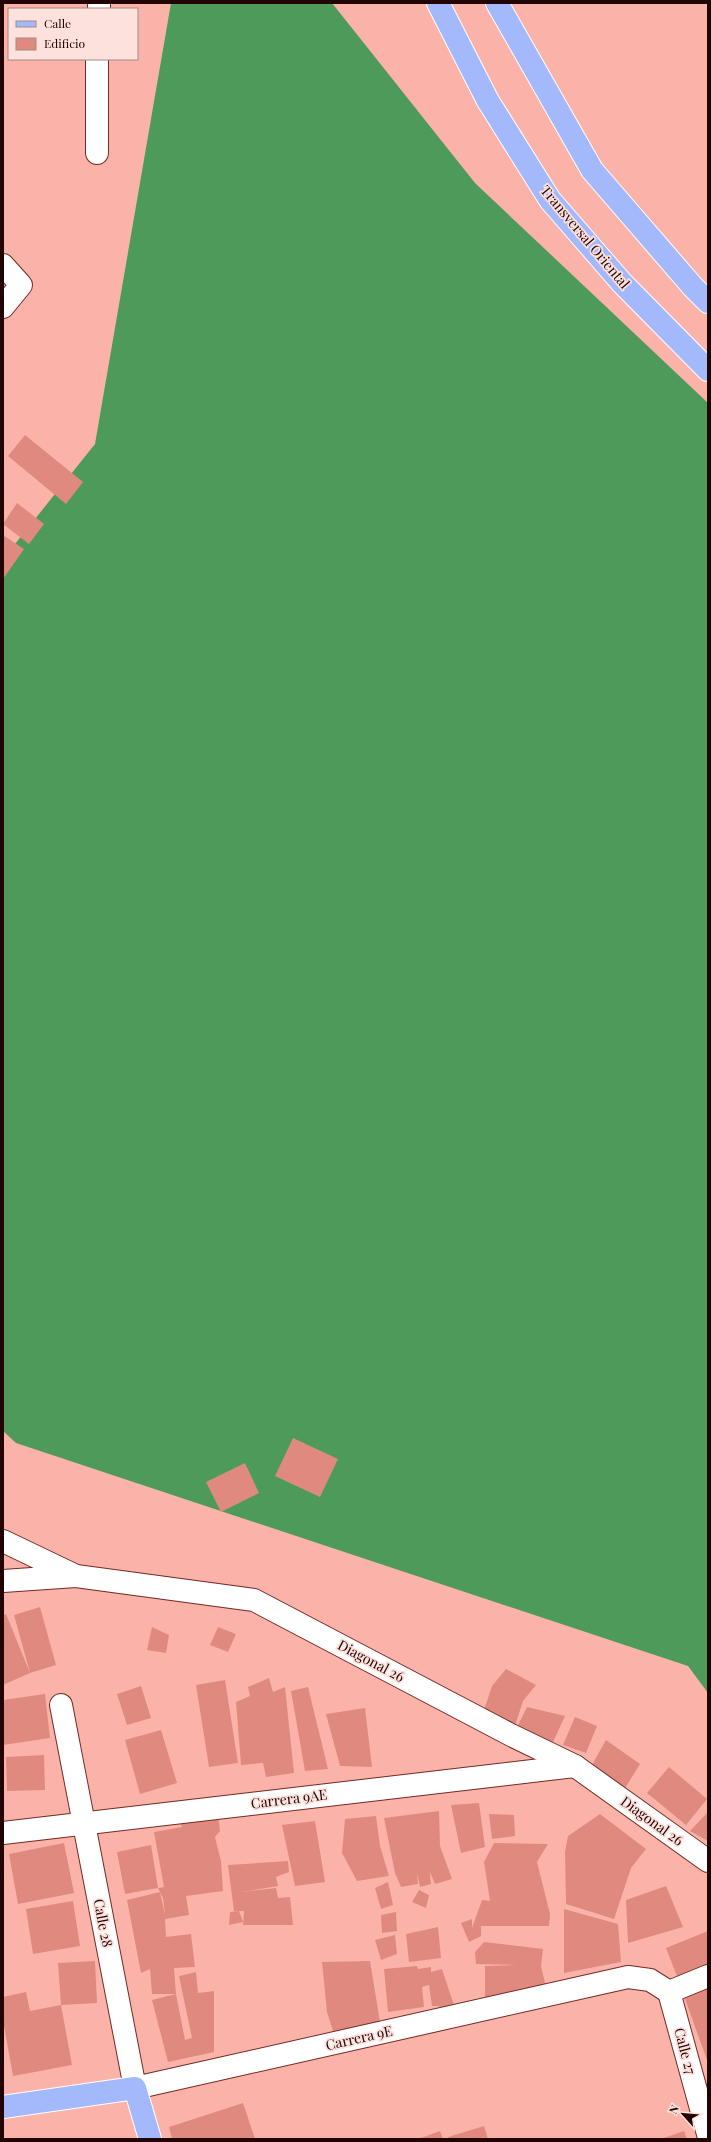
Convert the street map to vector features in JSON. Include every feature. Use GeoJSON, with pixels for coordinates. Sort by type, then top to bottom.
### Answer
{"type":"FeatureCollection","features":[{"type":"Feature","properties":{"kind":"main road","name":"Transversal Oriental"},"geometry":{"type":"LineString","coordinates":[[438,3],[488,101],[550,200],[622,283],[708,370]]}},
{"type":"Feature","properties":{"kind":"main road"},"geometry":{"type":"LineString","coordinates":[[497,3],[592,170],[693,287],[708,302]]}},
{"type":"Feature","properties":{"kind":"main road","name":"Carrera 9E"},"geometry":{"type":"LineString","coordinates":[[3,2107],[135,2088]]}},
{"type":"Feature","properties":{"kind":"main road","name":"Calle 28"},"geometry":{"type":"LineString","coordinates":[[135,2088],[150,2139]]}},
{"type":"Feature","properties":{"kind":"street"},"geometry":{"type":"LineString","coordinates":[[97,60],[97,153]]}},
{"type":"Feature","properties":{"kind":"street"},"geometry":{"type":"LineString","coordinates":[[3,265],[21,285],[3,307]]}},
{"type":"Feature","properties":{"kind":"street","name":"Diagonal 26"},"geometry":{"type":"LineString","coordinates":[[3,1541],[76,1576],[254,1600],[575,1766],[708,1861]]}},
{"type":"Feature","properties":{"kind":"street"},"geometry":{"type":"LineString","coordinates":[[3,1581],[76,1576]]}},
{"type":"Feature","properties":{"kind":"street","name":"Calle 28"},"geometry":{"type":"LineString","coordinates":[[61,1705],[135,2088]]}},
{"type":"Feature","properties":{"kind":"street","name":"Carrera 9AE"},"geometry":{"type":"LineString","coordinates":[[3,1833],[575,1766]]}},
{"type":"Feature","properties":{"kind":"street"},"geometry":{"type":"LineString","coordinates":[[669,1992],[708,1976]]}},
{"type":"Feature","properties":{"kind":"street","name":"Carrera 9E"},"geometry":{"type":"LineString","coordinates":[[135,2088],[628,1977],[650,1980],[669,1992]]}},
{"type":"Feature","properties":{"kind":"street","name":"Calle 27"},"geometry":{"type":"LineString","coordinates":[[669,1992],[708,2134]]}},
{"type":"Feature","properties":{"kind":"green space"},"geometry":{"type":"Polygon","coordinates":[[[171,3],[332,3],[475,183],[708,403],[708,1693],[688,1666],[16,1443],[3,1431],[3,559],[95,444],[171,3]]]}},
{"type":"Feature","properties":{"kind":"building"},"geometry":{"type":"Polygon","coordinates":[[[25,435],[83,482],[66,504],[8,456],[25,435]]]}},
{"type":"Feature","properties":{"kind":"building"},"geometry":{"type":"Polygon","coordinates":[[[17,503],[44,524],[29,544],[3,524],[17,503]]]}},
{"type":"Feature","properties":{"kind":"building"},"geometry":{"type":"Polygon","coordinates":[[[3,535],[24,549],[3,579],[3,535]]]}},
{"type":"Feature","properties":{"kind":"building"},"geometry":{"type":"Polygon","coordinates":[[[293,1438],[338,1459],[320,1497],[275,1476],[293,1438]]]}},
{"type":"Feature","properties":{"kind":"building"},"geometry":{"type":"Polygon","coordinates":[[[245,1463],[259,1493],[221,1512],[206,1482],[245,1463]]]}},
{"type":"Feature","properties":{"kind":"building"},"geometry":{"type":"Polygon","coordinates":[[[40,1607],[56,1665],[30,1673],[14,1615],[40,1607]]]}},
{"type":"Feature","properties":{"kind":"building"},"geometry":{"type":"Polygon","coordinates":[[[6,1614],[30,1673],[3,1685],[3,1615],[6,1614]]]}},
{"type":"Feature","properties":{"kind":"building"},"geometry":{"type":"Polygon","coordinates":[[[152,1627],[169,1635],[166,1653],[147,1650],[152,1627]]]}},
{"type":"Feature","properties":{"kind":"building"},"geometry":{"type":"Polygon","coordinates":[[[218,1627],[236,1634],[228,1652],[210,1645],[218,1627]]]}},
{"type":"Feature","properties":{"kind":"building"},"geometry":{"type":"Polygon","coordinates":[[[506,1669],[536,1685],[523,1701],[515,1726],[483,1713],[492,1686],[506,1669]]]}},
{"type":"Feature","properties":{"kind":"building"},"geometry":{"type":"Polygon","coordinates":[[[269,1678],[273,1692],[285,1687],[294,1773],[266,1777],[263,1763],[241,1765],[236,1702],[250,1696],[248,1687],[269,1678]]]}},
{"type":"Feature","properties":{"kind":"building"},"geometry":{"type":"Polygon","coordinates":[[[225,1680],[238,1763],[209,1767],[196,1685],[225,1680]]]}},
{"type":"Feature","properties":{"kind":"building"},"geometry":{"type":"Polygon","coordinates":[[[141,1686],[151,1718],[127,1725],[117,1694],[141,1686]]]}},
{"type":"Feature","properties":{"kind":"building"},"geometry":{"type":"Polygon","coordinates":[[[308,1687],[328,1769],[305,1771],[291,1691],[308,1687]]]}},
{"type":"Feature","properties":{"kind":"building"},"geometry":{"type":"Polygon","coordinates":[[[45,1694],[50,1738],[3,1745],[3,1700],[45,1694]]]}},
{"type":"Feature","properties":{"kind":"building"},"geometry":{"type":"Polygon","coordinates":[[[527,1707],[565,1716],[553,1742],[515,1731],[527,1707]]]}},
{"type":"Feature","properties":{"kind":"building"},"geometry":{"type":"Polygon","coordinates":[[[365,1708],[372,1767],[340,1766],[326,1714],[365,1708]]]}},
{"type":"Feature","properties":{"kind":"building"},"geometry":{"type":"Polygon","coordinates":[[[575,1717],[597,1726],[586,1753],[563,1745],[575,1717]]]}},
{"type":"Feature","properties":{"kind":"building"},"geometry":{"type":"Polygon","coordinates":[[[161,1730],[177,1783],[140,1794],[125,1740],[161,1730]]]}},
{"type":"Feature","properties":{"kind":"building"},"geometry":{"type":"Polygon","coordinates":[[[606,1740],[640,1764],[624,1790],[592,1765],[606,1740]]]}},
{"type":"Feature","properties":{"kind":"building"},"geometry":{"type":"Polygon","coordinates":[[[44,1755],[45,1790],[7,1791],[6,1757],[44,1755]]]}},
{"type":"Feature","properties":{"kind":"building"},"geometry":{"type":"Polygon","coordinates":[[[669,1767],[707,1799],[686,1825],[647,1793],[669,1767]]]}},
{"type":"Feature","properties":{"kind":"building"},"geometry":{"type":"Polygon","coordinates":[[[479,1803],[485,1847],[461,1853],[451,1805],[479,1803]]]}},
{"type":"Feature","properties":{"kind":"building"},"geometry":{"type":"Polygon","coordinates":[[[439,1811],[440,1846],[452,1879],[435,1884],[430,1872],[431,1884],[420,1887],[417,1873],[418,1884],[401,1887],[395,1873],[384,1818],[439,1811]]]}},
{"type":"Feature","properties":{"kind":"building"},"geometry":{"type":"Polygon","coordinates":[[[708,1812],[708,1841],[690,1831],[708,1812]]]}},
{"type":"Feature","properties":{"kind":"building"},"geometry":{"type":"Polygon","coordinates":[[[218,1814],[220,1831],[215,1837],[221,1861],[223,1891],[186,1896],[189,1915],[165,1919],[166,1937],[191,1934],[195,1967],[174,1968],[176,1994],[152,1994],[150,1969],[141,1973],[127,1900],[160,1892],[158,1888],[164,1887],[154,1832],[182,1827],[179,1820],[218,1814]],[[160,1892],[165,1915],[163,1898],[160,1892]]]}},
{"type":"Feature","properties":{"kind":"building"},"geometry":{"type":"Polygon","coordinates":[[[489,1814],[514,1815],[515,1836],[492,1839],[489,1814]]]}},
{"type":"Feature","properties":{"kind":"building"},"geometry":{"type":"Polygon","coordinates":[[[600,1814],[646,1849],[631,1868],[614,1919],[566,1904],[565,1852],[568,1836],[600,1814]]]}},
{"type":"Feature","properties":{"kind":"building"},"geometry":{"type":"Polygon","coordinates":[[[376,1816],[380,1846],[389,1876],[357,1881],[342,1853],[345,1819],[376,1816]]]}},
{"type":"Feature","properties":{"kind":"building"},"geometry":{"type":"Polygon","coordinates":[[[315,1821],[325,1882],[295,1886],[282,1825],[315,1821]]]}},
{"type":"Feature","properties":{"kind":"building"},"geometry":{"type":"Polygon","coordinates":[[[64,1843],[74,1893],[18,1904],[9,1854],[64,1843]]]}},
{"type":"Feature","properties":{"kind":"building"},"geometry":{"type":"Polygon","coordinates":[[[494,1843],[548,1844],[537,1862],[550,1914],[549,1926],[481,1926],[481,1936],[469,1942],[461,1923],[472,1919],[472,1928],[482,1900],[490,1901],[484,1862],[494,1843]]]}},
{"type":"Feature","properties":{"kind":"building"},"geometry":{"type":"Polygon","coordinates":[[[151,1845],[158,1888],[125,1894],[117,1852],[151,1845]]]}},
{"type":"Feature","properties":{"kind":"building"},"geometry":{"type":"Polygon","coordinates":[[[288,1861],[289,1872],[276,1877],[278,1886],[242,1892],[276,1888],[278,1898],[290,1897],[293,1925],[243,1925],[244,1911],[234,1911],[228,1865],[288,1861]]]}},
{"type":"Feature","properties":{"kind":"building"},"geometry":{"type":"Polygon","coordinates":[[[388,1882],[393,1905],[381,1909],[375,1888],[388,1882]]]}},
{"type":"Feature","properties":{"kind":"building"},"geometry":{"type":"Polygon","coordinates":[[[666,1886],[683,1927],[628,1943],[626,1900],[666,1886]]]}},
{"type":"Feature","properties":{"kind":"building"},"geometry":{"type":"Polygon","coordinates":[[[419,1890],[429,1895],[426,1908],[412,1902],[419,1890]]]}},
{"type":"Feature","properties":{"kind":"building"},"geometry":{"type":"Polygon","coordinates":[[[73,1901],[80,1946],[33,1954],[26,1909],[73,1901]]]}},
{"type":"Feature","properties":{"kind":"building"},"geometry":{"type":"Polygon","coordinates":[[[564,1909],[618,1924],[621,1962],[564,1973],[564,1909]]]}},
{"type":"Feature","properties":{"kind":"building"},"geometry":{"type":"Polygon","coordinates":[[[239,1911],[243,1922],[229,1925],[230,1912],[239,1911]]]}},
{"type":"Feature","properties":{"kind":"building"},"geometry":{"type":"Polygon","coordinates":[[[396,1912],[397,1931],[382,1933],[381,1915],[396,1912]]]}},
{"type":"Feature","properties":{"kind":"building"},"geometry":{"type":"Polygon","coordinates":[[[438,1927],[441,1958],[409,1962],[406,1934],[438,1927]]]}},
{"type":"Feature","properties":{"kind":"building"},"geometry":{"type":"Polygon","coordinates":[[[708,1931],[708,1973],[680,1984],[666,1948],[708,1931]]]}},
{"type":"Feature","properties":{"kind":"building"},"geometry":{"type":"Polygon","coordinates":[[[395,1935],[397,1954],[381,1960],[375,1940],[395,1935]]]}},
{"type":"Feature","properties":{"kind":"building"},"geometry":{"type":"Polygon","coordinates":[[[484,1942],[543,1949],[541,1966],[546,1987],[485,2000],[485,1966],[517,1965],[476,1964],[475,1952],[484,1942]]]}},
{"type":"Feature","properties":{"kind":"building"},"geometry":{"type":"Polygon","coordinates":[[[95,1961],[97,2003],[61,2005],[58,1963],[95,1961]]]}},
{"type":"Feature","properties":{"kind":"building"},"geometry":{"type":"Polygon","coordinates":[[[370,1961],[381,2028],[335,2037],[327,2012],[322,1962],[370,1961]]]}},
{"type":"Feature","properties":{"kind":"building"},"geometry":{"type":"Polygon","coordinates":[[[417,1966],[418,1969],[431,1967],[431,1972],[442,1969],[456,2011],[442,2014],[439,2006],[432,2006],[429,1985],[422,1987],[424,2007],[388,2012],[384,1969],[417,1966]]]}},
{"type":"Feature","properties":{"kind":"building"},"geometry":{"type":"Polygon","coordinates":[[[196,1972],[198,1993],[214,1991],[214,2052],[168,2062],[152,2000],[176,1994],[185,2040],[192,2038],[179,1976],[196,1972]]]}},
{"type":"Feature","properties":{"kind":"building"},"geometry":{"type":"Polygon","coordinates":[[[708,1987],[708,2063],[684,1996],[708,1987]]]}},
{"type":"Feature","properties":{"kind":"building"},"geometry":{"type":"Polygon","coordinates":[[[26,1992],[30,2011],[61,2005],[72,2065],[13,2076],[3,2020],[3,1997],[26,1992]]]}},
{"type":"Feature","properties":{"kind":"building"},"geometry":{"type":"Polygon","coordinates":[[[243,2103],[255,2139],[172,2139],[169,2127],[243,2103]]]}},
{"type":"Feature","properties":{"kind":"building"},"geometry":{"type":"Polygon","coordinates":[[[484,2126],[488,2139],[449,2139],[448,2137],[484,2126]]]}},
{"type":"Feature","properties":{"kind":"building"},"geometry":{"type":"Polygon","coordinates":[[[440,2131],[443,2139],[418,2139],[440,2131]]]}},
{"type":"Feature","properties":{"kind":"building"},"geometry":{"type":"Polygon","coordinates":[[[684,2131],[687,2139],[661,2139],[684,2131]]]}}]}
